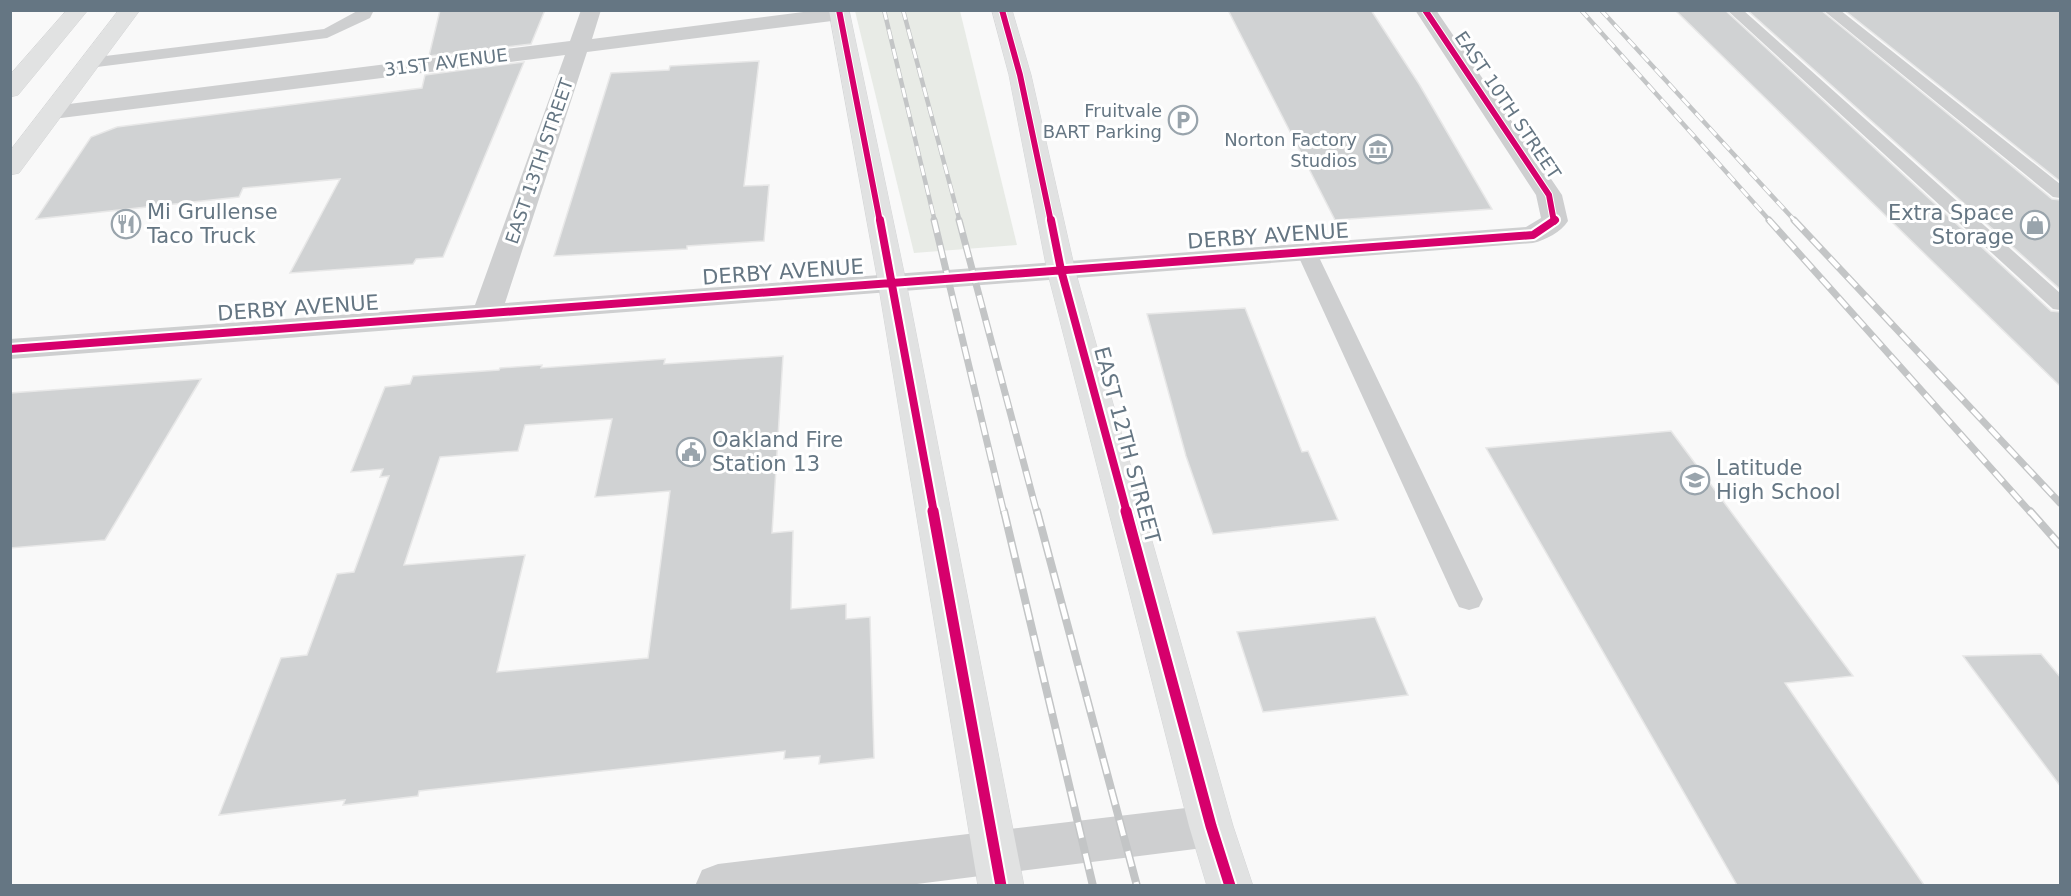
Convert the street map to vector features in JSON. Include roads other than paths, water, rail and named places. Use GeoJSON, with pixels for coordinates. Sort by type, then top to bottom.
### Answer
{"type":"FeatureCollection","features":[{"type":"Feature","properties":{"kind":"main road"},"geometry":{"type":"LineString","coordinates":[[10,90],[78,10]]}},
{"type":"Feature","properties":{"kind":"main road"},"geometry":{"type":"LineString","coordinates":[[10,168],[129,10]]}},
{"type":"Feature","properties":{"kind":"main road"},"geometry":{"type":"LineString","coordinates":[[993,10],[1006,21]]}},
{"type":"Feature","properties":{"kind":"main road"},"geometry":{"type":"LineString","coordinates":[[839,12],[892,282],[997,868]]}},
{"type":"Feature","properties":{"kind":"main road","name":"EAST 12TH STREET"},"geometry":{"type":"LineString","coordinates":[[1006,21],[1061,270],[1211,826],[1230,885]]}},
{"type":"Feature","properties":{"kind":"street","name":"EAST 13TH STREET"},"geometry":{"type":"LineString","coordinates":[[487,312],[591,10]]}},
{"type":"Feature","properties":{"kind":"street","name":"EAST 10TH STREET"},"geometry":{"type":"LineString","coordinates":[[1425,10],[1549,195],[1555,221]]}},
{"type":"Feature","properties":{"kind":"street","name":"31ST AVENUE"},"geometry":{"type":"LineString","coordinates":[[53,112],[839,12]]}},
{"type":"Feature","properties":{"kind":"street","name":"DERBY AVENUE"},"geometry":{"type":"LineString","coordinates":[[10,349],[1533,235],[1555,221]]}},
{"type":"Feature","properties":{"kind":"street"},"geometry":{"type":"LineString","coordinates":[[718,885],[997,868],[1211,826]]}},
{"type":"Feature","properties":{"kind":"lane"},"geometry":{"type":"LineString","coordinates":[[338,28],[348,21],[353,10]]}},
{"type":"Feature","properties":{"kind":"lane"},"geometry":{"type":"LineString","coordinates":[[89,63],[327,33],[365,15],[367,10]]}},
{"type":"Feature","properties":{"kind":"lane"},"geometry":{"type":"LineString","coordinates":[[1734,10],[2061,304]]}},
{"type":"Feature","properties":{"kind":"lane"},"geometry":{"type":"LineString","coordinates":[[1830,10],[2061,193]]}},
{"type":"Feature","properties":{"kind":"lane"},"geometry":{"type":"LineString","coordinates":[[1306,251],[1469,599]]}},
{"type":"Feature","properties":{"kind":"railway"},"geometry":{"type":"LineString","coordinates":[[884,10],[935,222]]}},
{"type":"Feature","properties":{"kind":"railway"},"geometry":{"type":"LineString","coordinates":[[903,10],[960,222]]}},
{"type":"Feature","properties":{"kind":"railway"},"geometry":{"type":"LineString","coordinates":[[1581,10],[1771,222]]}},
{"type":"Feature","properties":{"kind":"railway"},"geometry":{"type":"LineString","coordinates":[[1601,10],[1796,222]]}},
{"type":"Feature","properties":{"kind":"railway"},"geometry":{"type":"LineString","coordinates":[[934,220],[1004,513]]}},
{"type":"Feature","properties":{"kind":"railway"},"geometry":{"type":"LineString","coordinates":[[959,220],[1037,513]]}},
{"type":"Feature","properties":{"kind":"railway"},"geometry":{"type":"LineString","coordinates":[[1769,220],[2031,513]]}},
{"type":"Feature","properties":{"kind":"railway"},"geometry":{"type":"LineString","coordinates":[[1794,220],[2060,503]]}},
{"type":"Feature","properties":{"kind":"railway"},"geometry":{"type":"LineString","coordinates":[[1004,511],[1093,886]]}},
{"type":"Feature","properties":{"kind":"railway"},"geometry":{"type":"LineString","coordinates":[[1037,511],[1137,886]]}},
{"type":"Feature","properties":{"kind":"railway"},"geometry":{"type":"LineString","coordinates":[[2030,511],[2060,545]]}},
{"type":"Feature","properties":{"kind":"place","name":"Fruitvale BART Parking"},"geometry":{"type":"Point","coordinates":[1183,120]}},
{"type":"Feature","properties":{"kind":"place","name":"Norton Factory Studios"},"geometry":{"type":"Point","coordinates":[1378,149]}},
{"type":"Feature","properties":{"kind":"place","name":"Mi Grullense Taco Truck"},"geometry":{"type":"Point","coordinates":[126,224]}},
{"type":"Feature","properties":{"kind":"place","name":"Extra Space Storage"},"geometry":{"type":"Point","coordinates":[2035,225]}},
{"type":"Feature","properties":{"kind":"place","name":"Oakland Fire Station 13"},"geometry":{"type":"Point","coordinates":[691,452]}},
{"type":"Feature","properties":{"kind":"place","name":"Latitude High School"},"geometry":{"type":"Point","coordinates":[1695,480]}}]}
